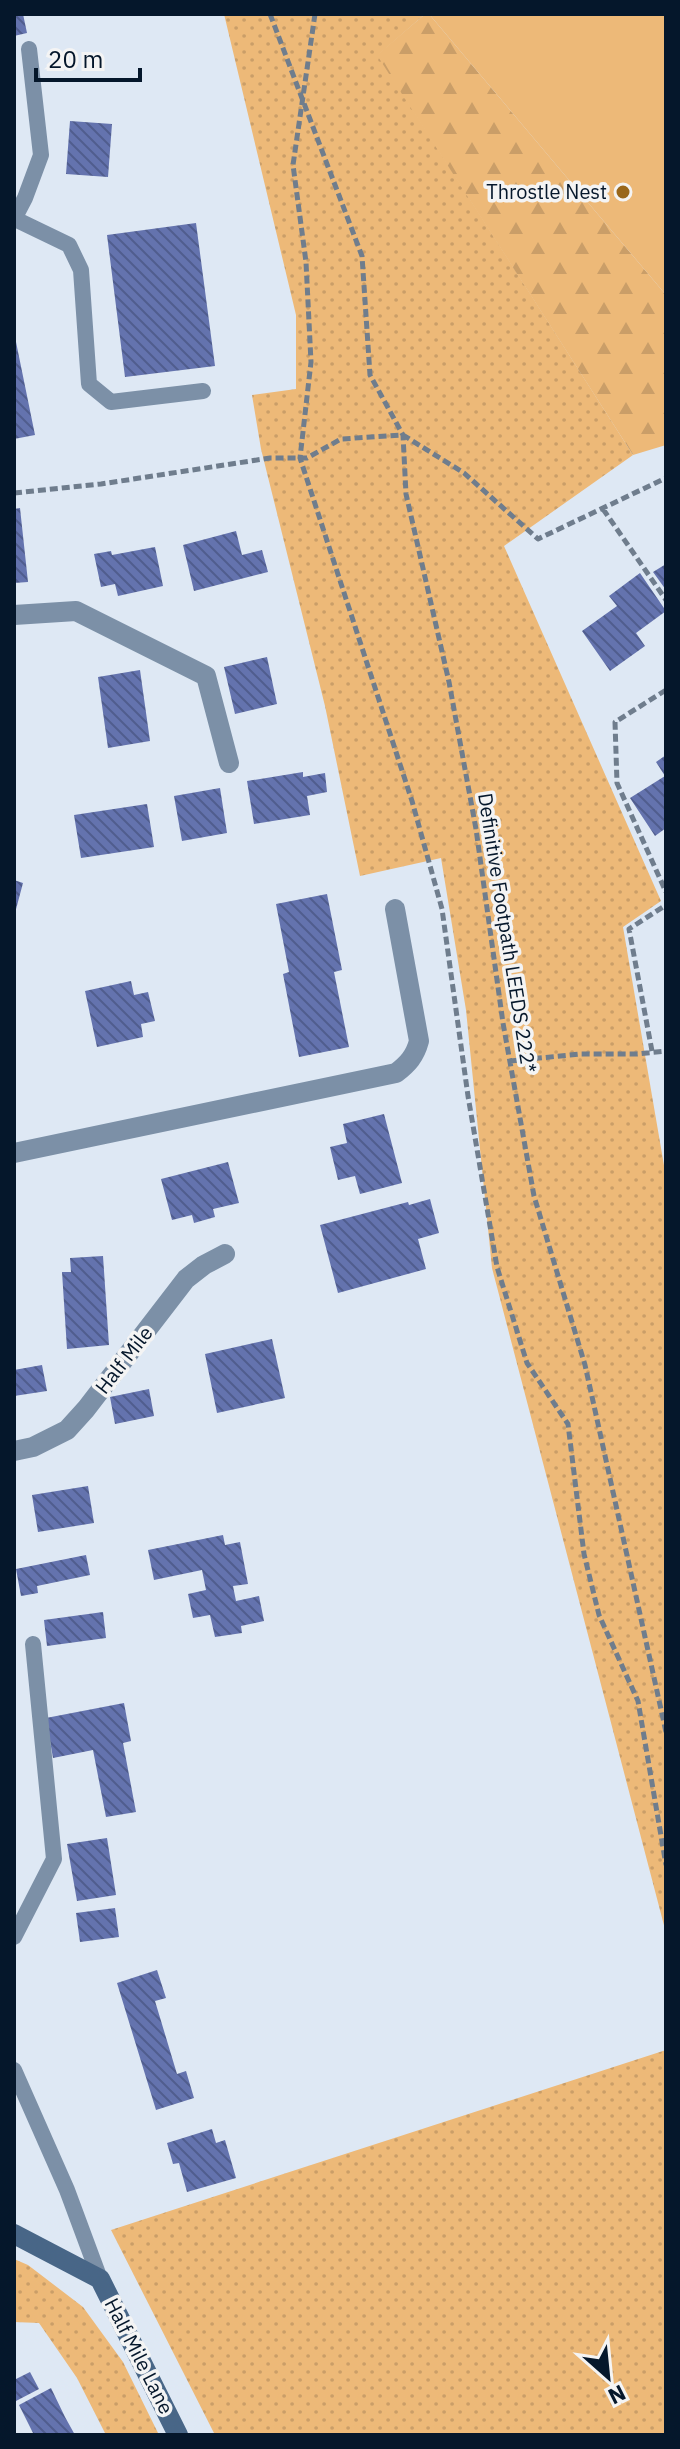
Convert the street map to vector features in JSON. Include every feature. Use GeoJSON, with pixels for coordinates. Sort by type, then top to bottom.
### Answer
{"type":"FeatureCollection","features":[{"type":"Feature","properties":{"kind":"street"},"geometry":{"type":"LineString","coordinates":[[14,615],[76,611],[206,676],[229,763]]}},
{"type":"Feature","properties":{"kind":"street"},"geometry":{"type":"LineString","coordinates":[[14,1153],[396,1073],[416,1053],[419,1041],[395,909]]}},
{"type":"Feature","properties":{"kind":"street","name":"Half Mile"},"geometry":{"type":"LineString","coordinates":[[14,1451],[33,1447],[67,1430],[186,1279],[225,1254]]}},
{"type":"Feature","properties":{"kind":"street","name":"Half Mile Lane"},"geometry":{"type":"LineString","coordinates":[[14,2234],[100,2279],[178,2435]]}},
{"type":"Feature","properties":{"kind":"lane"},"geometry":{"type":"LineString","coordinates":[[29,49],[41,155],[14,219],[69,245],[81,270],[89,384],[111,402],[203,391]]}},
{"type":"Feature","properties":{"kind":"lane"},"geometry":{"type":"LineString","coordinates":[[14,1937],[54,1859],[33,1644]]}},
{"type":"Feature","properties":{"kind":"lane"},"geometry":{"type":"LineString","coordinates":[[14,2070],[67,2190],[100,2279]]}},
{"type":"Feature","properties":{"kind":"path","name":"Definitive Footpath LEEDS 222*"},"geometry":{"type":"LineString","coordinates":[[270,14],[362,256],[370,375],[403,435],[406,494],[460,741],[534,1196],[585,1365],[666,1732]]}},
{"type":"Feature","properties":{"kind":"path"},"geometry":{"type":"LineString","coordinates":[[315,14],[293,165],[306,262],[311,362],[300,458],[412,801],[442,909],[468,1096],[497,1267],[527,1363],[568,1424],[584,1554],[599,1615],[638,1701],[666,1865]]}},
{"type":"Feature","properties":{"kind":"path"},"geometry":{"type":"LineString","coordinates":[[14,493],[101,484],[270,458],[307,458],[341,439],[403,435],[464,473],[538,539],[666,478]]}},
{"type":"Feature","properties":{"kind":"path"},"geometry":{"type":"LineString","coordinates":[[603,509],[666,600]]}},
{"type":"Feature","properties":{"kind":"path"},"geometry":{"type":"LineString","coordinates":[[666,690],[615,722],[617,783],[666,892]]}},
{"type":"Feature","properties":{"kind":"path"},"geometry":{"type":"LineString","coordinates":[[652,1051],[629,929],[666,905]]}},
{"type":"Feature","properties":{"kind":"path"},"geometry":{"type":"LineString","coordinates":[[510,1061],[580,1054],[666,1051]]}},
{"type":"Feature","properties":{"kind":"green space"},"geometry":{"type":"Polygon","coordinates":[[[224,14],[425,14],[378,55],[633,455],[504,546],[661,901],[623,927],[666,1177],[666,1933],[492,1268],[466,1010],[441,858],[360,876],[325,706],[261,449],[252,395],[296,389],[296,315],[224,14]]]}},
{"type":"Feature","properties":{"kind":"green space"},"geometry":{"type":"Polygon","coordinates":[[[425,14],[429,14],[666,295],[666,445],[633,455],[377,55],[425,14]]]}},
{"type":"Feature","properties":{"kind":"green space","name":"Throstle Nest"},"geometry":{"type":"Polygon","coordinates":[[[429,14],[666,14],[666,295],[429,14]]]}},
{"type":"Feature","properties":{"kind":"green space"},"geometry":{"type":"Polygon","coordinates":[[[666,2050],[666,2435],[215,2435],[111,2230],[666,2050]]]}},
{"type":"Feature","properties":{"kind":"green space"},"geometry":{"type":"Polygon","coordinates":[[[14,2259],[28,2265],[83,2307],[123,2362],[159,2435],[106,2435],[77,2378],[39,2323],[14,2322],[14,2259]]]}},
{"type":"Feature","properties":{"kind":"building"},"geometry":{"type":"Polygon","coordinates":[[[14,14],[23,14],[27,33],[14,36],[14,14]]]}},
{"type":"Feature","properties":{"kind":"building"},"geometry":{"type":"Polygon","coordinates":[[[70,121],[112,124],[108,177],[66,174],[70,121]]]}},
{"type":"Feature","properties":{"kind":"building"},"geometry":{"type":"Polygon","coordinates":[[[196,223],[215,366],[125,377],[107,235],[196,223]]]}},
{"type":"Feature","properties":{"kind":"building"},"geometry":{"type":"Polygon","coordinates":[[[14,338],[35,435],[14,439],[14,338]]]}},
{"type":"Feature","properties":{"kind":"building"},"geometry":{"type":"Polygon","coordinates":[[[20,508],[28,582],[14,583],[14,509],[20,508]]]}},
{"type":"Feature","properties":{"kind":"building"},"geometry":{"type":"Polygon","coordinates":[[[236,531],[242,555],[262,550],[268,572],[194,591],[183,545],[236,531]]]}},
{"type":"Feature","properties":{"kind":"building"},"geometry":{"type":"Polygon","coordinates":[[[155,547],[163,586],[118,596],[115,584],[101,587],[94,554],[111,551],[112,555],[155,547]]]}},
{"type":"Feature","properties":{"kind":"building"},"geometry":{"type":"Polygon","coordinates":[[[666,564],[666,590],[653,572],[666,564]]]}},
{"type":"Feature","properties":{"kind":"building"},"geometry":{"type":"Polygon","coordinates":[[[640,573],[666,611],[636,633],[645,646],[610,671],[582,631],[617,606],[609,596],[640,573]]]}},
{"type":"Feature","properties":{"kind":"building"},"geometry":{"type":"Polygon","coordinates":[[[267,657],[277,704],[235,714],[224,667],[267,657]]]}},
{"type":"Feature","properties":{"kind":"building"},"geometry":{"type":"Polygon","coordinates":[[[140,670],[150,741],[108,748],[98,677],[140,670]]]}},
{"type":"Feature","properties":{"kind":"building"},"geometry":{"type":"Polygon","coordinates":[[[666,755],[666,828],[655,836],[630,798],[665,776],[656,762],[666,755]]]}},
{"type":"Feature","properties":{"kind":"building"},"geometry":{"type":"Polygon","coordinates":[[[303,772],[303,777],[325,773],[327,792],[307,796],[310,815],[254,824],[247,781],[303,772]]]}},
{"type":"Feature","properties":{"kind":"building"},"geometry":{"type":"Polygon","coordinates":[[[220,788],[227,833],[182,841],[174,796],[220,788]]]}},
{"type":"Feature","properties":{"kind":"building"},"geometry":{"type":"Polygon","coordinates":[[[147,804],[154,847],[81,858],[74,815],[147,804]]]}},
{"type":"Feature","properties":{"kind":"building"},"geometry":{"type":"Polygon","coordinates":[[[14,880],[23,883],[15,913],[14,913],[14,880]]]}},
{"type":"Feature","properties":{"kind":"building"},"geometry":{"type":"Polygon","coordinates":[[[327,894],[342,970],[334,972],[349,1047],[299,1057],[283,974],[289,972],[276,904],[327,894]]]}},
{"type":"Feature","properties":{"kind":"building"},"geometry":{"type":"Polygon","coordinates":[[[131,981],[134,995],[148,992],[155,1021],[141,1024],[143,1037],[97,1047],[85,991],[131,981]]]}},
{"type":"Feature","properties":{"kind":"building"},"geometry":{"type":"Polygon","coordinates":[[[384,1114],[402,1183],[360,1194],[355,1176],[338,1180],[330,1147],[347,1143],[343,1124],[384,1114]]]}},
{"type":"Feature","properties":{"kind":"building"},"geometry":{"type":"Polygon","coordinates":[[[228,1162],[239,1203],[213,1209],[215,1217],[194,1223],[192,1215],[172,1220],[161,1179],[228,1162]]]}},
{"type":"Feature","properties":{"kind":"building"},"geometry":{"type":"Polygon","coordinates":[[[430,1199],[439,1233],[418,1239],[426,1269],[338,1293],[320,1225],[430,1199]]]}},
{"type":"Feature","properties":{"kind":"building"},"geometry":{"type":"Polygon","coordinates":[[[103,1256],[109,1345],[67,1349],[62,1272],[71,1272],[70,1258],[103,1256]]]}},
{"type":"Feature","properties":{"kind":"building"},"geometry":{"type":"Polygon","coordinates":[[[272,1339],[285,1398],[217,1413],[205,1354],[272,1339]]]}},
{"type":"Feature","properties":{"kind":"building"},"geometry":{"type":"Polygon","coordinates":[[[42,1365],[47,1391],[14,1396],[14,1370],[42,1365]]]}},
{"type":"Feature","properties":{"kind":"building"},"geometry":{"type":"Polygon","coordinates":[[[149,1389],[154,1416],[115,1424],[110,1397],[149,1389]]]}},
{"type":"Feature","properties":{"kind":"building"},"geometry":{"type":"Polygon","coordinates":[[[88,1486],[94,1523],[38,1532],[32,1495],[88,1486]]]}},
{"type":"Feature","properties":{"kind":"building"},"geometry":{"type":"Polygon","coordinates":[[[223,1535],[225,1545],[240,1542],[248,1584],[233,1586],[236,1601],[259,1596],[264,1621],[241,1626],[242,1633],[215,1637],[210,1615],[193,1618],[188,1594],[206,1590],[202,1570],[154,1580],[148,1550],[223,1535]]]}},
{"type":"Feature","properties":{"kind":"building"},"geometry":{"type":"Polygon","coordinates":[[[86,1555],[90,1575],[37,1586],[38,1593],[21,1596],[16,1569],[86,1555]]]}},
{"type":"Feature","properties":{"kind":"building"},"geometry":{"type":"Polygon","coordinates":[[[103,1612],[106,1638],[47,1646],[44,1620],[103,1612]]]}},
{"type":"Feature","properties":{"kind":"building"},"geometry":{"type":"Polygon","coordinates":[[[124,1703],[131,1741],[123,1743],[136,1812],[106,1817],[93,1750],[53,1758],[46,1718],[124,1703]]]}},
{"type":"Feature","properties":{"kind":"building"},"geometry":{"type":"Polygon","coordinates":[[[107,1838],[116,1895],[77,1901],[67,1844],[107,1838]]]}},
{"type":"Feature","properties":{"kind":"building"},"geometry":{"type":"Polygon","coordinates":[[[115,1908],[119,1937],[80,1942],[76,1913],[115,1908]]]}},
{"type":"Feature","properties":{"kind":"building"},"geometry":{"type":"Polygon","coordinates":[[[157,1970],[166,1998],[155,2001],[177,2074],[186,2071],[194,2098],[156,2110],[117,1983],[157,1970]]]}},
{"type":"Feature","properties":{"kind":"building"},"geometry":{"type":"Polygon","coordinates":[[[212,2129],[216,2143],[225,2140],[236,2178],[187,2192],[179,2163],[173,2164],[167,2143],[212,2129]]]}},
{"type":"Feature","properties":{"kind":"building"},"geometry":{"type":"Polygon","coordinates":[[[30,2372],[39,2389],[16,2401],[14,2380],[30,2372]]]}},
{"type":"Feature","properties":{"kind":"building"},"geometry":{"type":"Polygon","coordinates":[[[51,2388],[75,2435],[34,2435],[19,2405],[51,2388]]]}},
{"type":"Feature","properties":{"kind":"place","name":"Throstle Nest"},"geometry":{"type":"Point","coordinates":[623,192]}}]}
